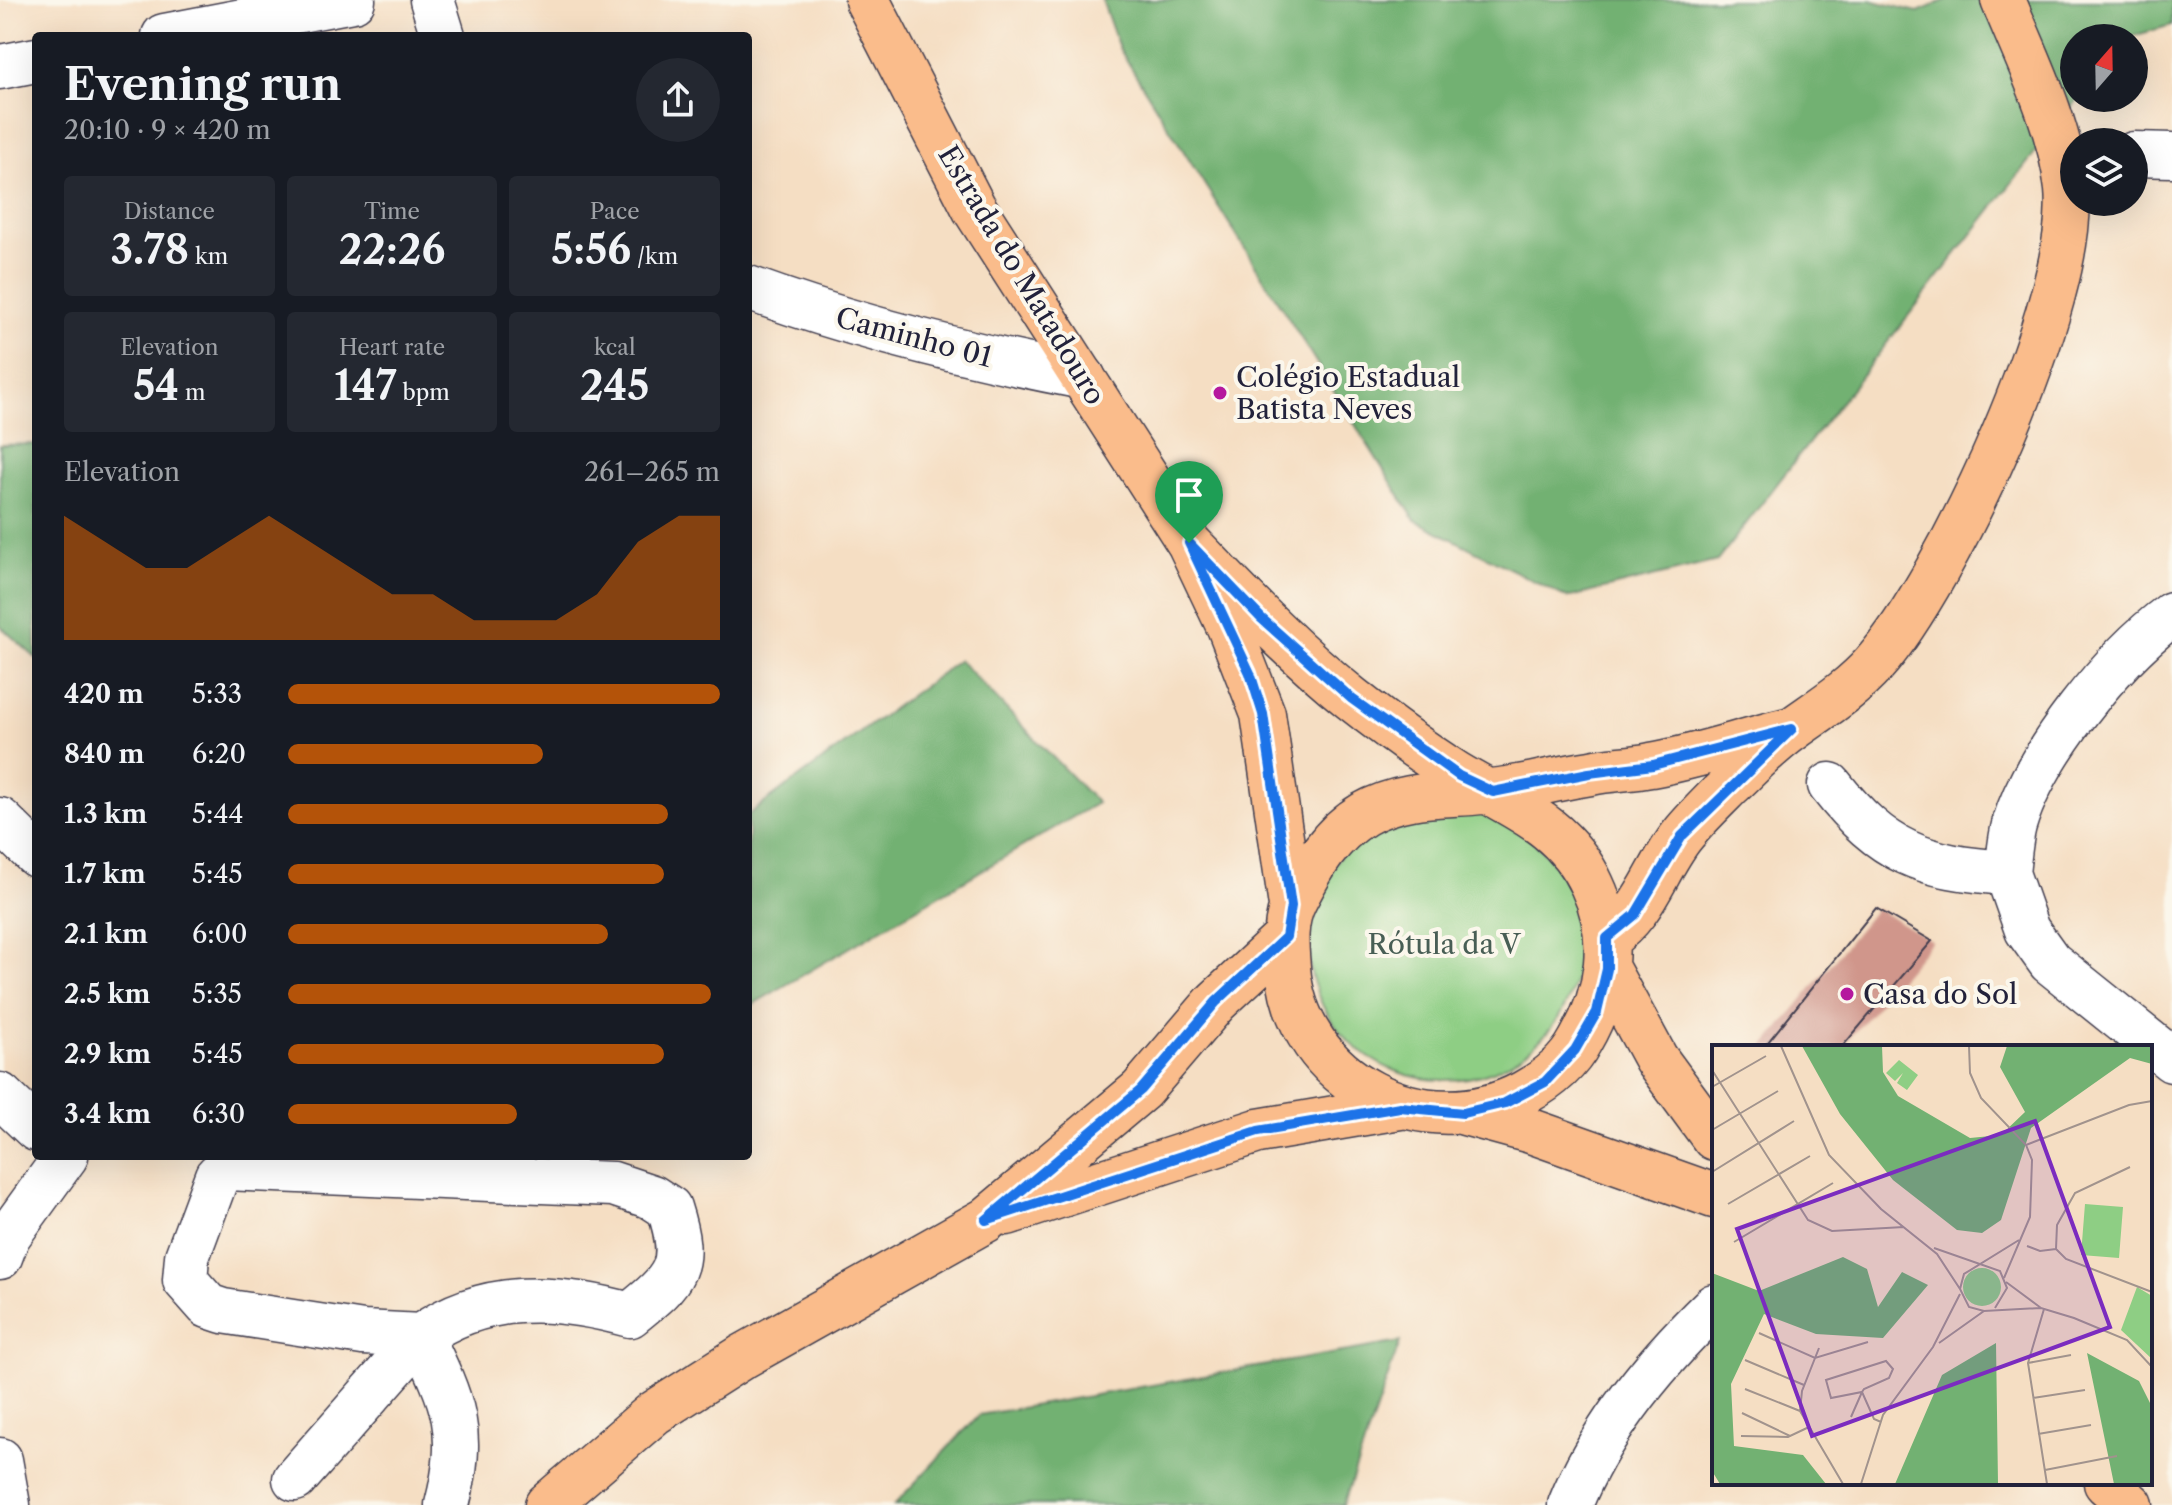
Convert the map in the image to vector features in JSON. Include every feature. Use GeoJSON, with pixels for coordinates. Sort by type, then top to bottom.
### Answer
{"type":"FeatureCollection","features":[{"type":"Feature","properties":{"kind":"main road","name":"Estrada do Matadouro"},"geometry":{"type":"LineString","coordinates":[[867,0],[974,208],[1189,543],[1250,673],[1263,714],[1289,922],[1290,992],[1312,1042],[1351,1082],[1400,1107]]}},
{"type":"Feature","properties":{"kind":"main road"},"geometry":{"type":"LineString","coordinates":[[2003,0],[2066,128]]}},
{"type":"Feature","properties":{"kind":"main road"},"geometry":{"type":"LineString","coordinates":[[1463,1113],[1505,1103],[1545,1082],[1575,1050],[1597,1012],[1607,953],[1635,915],[1682,836],[1792,729],[1834,701],[1873,665],[1914,611],[1946,554],[2029,369],[2047,315],[2067,216]]}},
{"type":"Feature","properties":{"kind":"main road","name":"Estrada do Matadouro"},"geometry":{"type":"LineString","coordinates":[[1189,543],[1261,618],[1352,699],[1459,776],[1530,814],[1561,841],[1592,885],[1607,953],[1656,1059],[1712,1135]]}},
{"type":"Feature","properties":{"kind":"main road"},"geometry":{"type":"LineString","coordinates":[[547,1505],[654,1413],[742,1357],[986,1220],[1141,1090],[1289,922],[1321,851],[1369,811],[1430,793],[1493,792],[1589,773],[1653,765],[1792,729]]}},
{"type":"Feature","properties":{"kind":"main road"},"geometry":{"type":"LineString","coordinates":[[986,1220],[1258,1131],[1400,1107],[1463,1113],[1531,1131],[1712,1195]]}},
{"type":"Feature","properties":{"kind":"main road"},"geometry":{"type":"LineString","coordinates":[[2108,1485],[2131,1505]]}},
{"type":"Feature","properties":{"kind":"street"},"geometry":{"type":"LineString","coordinates":[[185,32],[353,0]]}},
{"type":"Feature","properties":{"kind":"street"},"geometry":{"type":"LineString","coordinates":[[432,0],[442,32]]}},
{"type":"Feature","properties":{"kind":"street"},"geometry":{"type":"LineString","coordinates":[[0,67],[32,61]]}},
{"type":"Feature","properties":{"kind":"street","name":"Caminho 01"},"geometry":{"type":"LineString","coordinates":[[752,289],[904,337],[990,359],[1083,377]]}},
{"type":"Feature","properties":{"kind":"street"},"geometry":{"type":"LineString","coordinates":[[2172,614],[2107,677],[2045,758],[2014,826],[2007,873],[2027,930],[2050,962],[2172,1060]]}},
{"type":"Feature","properties":{"kind":"street"},"geometry":{"type":"LineString","coordinates":[[1830,785],[1862,822],[1901,853],[1963,870],[2007,873]]}},
{"type":"Feature","properties":{"kind":"street"},"geometry":{"type":"LineString","coordinates":[[0,820],[32,851]]}},
{"type":"Feature","properties":{"kind":"street"},"geometry":{"type":"LineString","coordinates":[[0,1095],[32,1125]]}},
{"type":"Feature","properties":{"kind":"street"},"geometry":{"type":"LineString","coordinates":[[0,1257],[8,1236],[63,1160]]}},
{"type":"Feature","properties":{"kind":"street"},"geometry":{"type":"LineString","coordinates":[[295,1479],[421,1336],[441,1322],[464,1312],[510,1301],[571,1301],[630,1315],[668,1284],[679,1239],[669,1208],[652,1197],[613,1184],[226,1168],[217,1176],[187,1257],[185,1280],[208,1306],[363,1333],[421,1336]]}},
{"type":"Feature","properties":{"kind":"street"},"geometry":{"type":"LineString","coordinates":[[1570,1505],[1601,1446],[1632,1399],[1683,1336],[1712,1308]]}},
{"type":"Feature","properties":{"kind":"street"},"geometry":{"type":"LineString","coordinates":[[421,1336],[451,1398],[458,1461],[447,1505]]}},
{"type":"Feature","properties":{"kind":"street"},"geometry":{"type":"LineString","coordinates":[[0,1460],[8,1505]]}},
{"type":"Feature","properties":{"kind":"green space"},"geometry":{"type":"Polygon","coordinates":[[[1102,0],[1870,0],[1918,12],[1946,0],[2172,0],[2172,25],[2148,32],[2148,24],[2060,24],[2060,112],[2067,112],[1717,561],[1567,598],[1415,520],[1119,48],[1102,0]]]}},
{"type":"Feature","properties":{"kind":"green space"},"geometry":{"type":"Polygon","coordinates":[[[32,444],[32,654],[0,626],[0,445],[32,444]]]}},
{"type":"Feature","properties":{"kind":"green space"},"geometry":{"type":"Polygon","coordinates":[[[959,660],[1097,803],[752,1005],[752,812],[959,660]]]}},
{"type":"Feature","properties":{"kind":"green space","name":"Rótula da V"},"geometry":{"type":"Polygon","coordinates":[[[1444,808],[1483,814],[1508,824],[1540,848],[1557,869],[1569,892],[1577,918],[1580,944],[1574,983],[1564,1008],[1540,1040],[1519,1057],[1496,1069],[1470,1077],[1444,1080],[1405,1074],[1380,1064],[1348,1040],[1331,1019],[1319,996],[1311,970],[1308,944],[1314,905],[1324,880],[1348,848],[1369,831],[1392,819],[1418,811],[1444,808]]]}},
{"type":"Feature","properties":{"kind":"green space"},"geometry":{"type":"Polygon","coordinates":[[[1400,1342],[1343,1505],[894,1505],[979,1415],[1400,1342]]]}},
{"type":"Feature","properties":{"kind":"building","name":"Casa do Sol"},"geometry":{"type":"Polygon","coordinates":[[[1876,908],[1932,941],[1844,1045],[1766,1045],[1876,908]]]}},
{"type":"Feature","properties":{"kind":"place","name":"Colégio Estadual Batista Neves"},"geometry":{"type":"Point","coordinates":[1220,393]}},
{"type":"Feature","properties":{"kind":"place","name":"Casa do Sol"},"geometry":{"type":"Point","coordinates":[1847,994]}},
{"type":"Feature","properties":{"kind":"route"},"geometry":{"type":"LineString","coordinates":[[1189,543],[1261,618],[1352,699],[1459,776],[1493,792],[1589,773],[1653,765],[1792,729],[1732,784],[1682,836],[1635,915],[1625,927],[1607,938],[1607,969],[1597,1012],[1575,1050],[1545,1082],[1505,1103],[1463,1113],[1400,1107],[1258,1131],[986,1220],[1141,1090],[1216,1002],[1286,937],[1291,906],[1263,714],[1250,673],[1189,543]]}}]}
